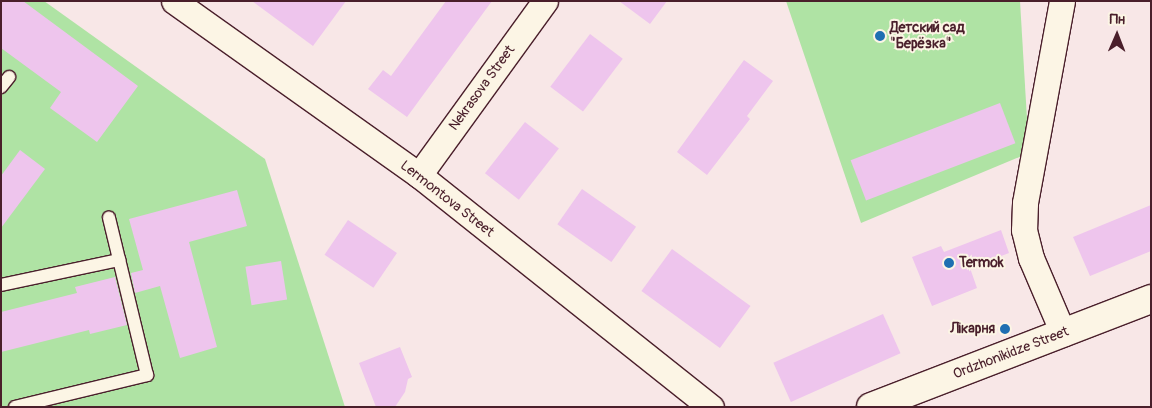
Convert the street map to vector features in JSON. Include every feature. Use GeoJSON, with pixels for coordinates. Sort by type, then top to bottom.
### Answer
{"type":"FeatureCollection","features":[{"type":"Feature","properties":{"kind":"main road","name":"Ordzhonikidze Street"},"geometry":{"type":"LineString","coordinates":[[872,407],[1151,299]]}},
{"type":"Feature","properties":{"kind":"street","name":"Lermontova Street"},"geometry":{"type":"LineString","coordinates":[[174,1],[419,176],[711,407]]}},
{"type":"Feature","properties":{"kind":"street","name":"Nekrasova Street"},"geometry":{"type":"LineString","coordinates":[[419,176],[545,1]]}},
{"type":"Feature","properties":{"kind":"street"},"geometry":{"type":"LineString","coordinates":[[1062,1],[1026,203],[1024,230],[1031,258],[1063,333]]}},
{"type":"Feature","properties":{"kind":"lane"},"geometry":{"type":"LineString","coordinates":[[14,407],[147,375],[109,218]]}},
{"type":"Feature","properties":{"kind":"lane"},"geometry":{"type":"LineString","coordinates":[[1,285],[119,260]]}},
{"type":"Feature","properties":{"kind":"green space"},"geometry":{"type":"Polygon","coordinates":[[[1,1],[44,1],[265,159],[345,407],[1,407],[1,1]]]}},
{"type":"Feature","properties":{"kind":"green space"},"geometry":{"type":"Polygon","coordinates":[[[786,1],[1020,1],[1029,153],[861,223],[786,1]]]}},
{"type":"Feature","properties":{"kind":"building"},"geometry":{"type":"Polygon","coordinates":[[[1,1],[23,1],[138,86],[97,142],[50,108],[61,92],[1,48],[1,1]]]}},
{"type":"Feature","properties":{"kind":"building"},"geometry":{"type":"Polygon","coordinates":[[[252,1],[346,1],[313,46],[252,1]]]}},
{"type":"Feature","properties":{"kind":"building"},"geometry":{"type":"Polygon","coordinates":[[[446,1],[492,1],[407,117],[368,89],[383,70],[391,76],[446,1]]]}},
{"type":"Feature","properties":{"kind":"building"},"geometry":{"type":"Polygon","coordinates":[[[619,1],[667,1],[650,24],[619,1]]]}},
{"type":"Feature","properties":{"kind":"building"},"geometry":{"type":"Polygon","coordinates":[[[590,34],[623,59],[583,111],[550,87],[590,34]]]}},
{"type":"Feature","properties":{"kind":"building"},"geometry":{"type":"Polygon","coordinates":[[[744,60],[773,81],[747,116],[750,119],[707,175],[677,152],[744,60]]]}},
{"type":"Feature","properties":{"kind":"building"},"geometry":{"type":"Polygon","coordinates":[[[1000,103],[1015,143],[866,200],[851,160],[1000,103]]]}},
{"type":"Feature","properties":{"kind":"building"},"geometry":{"type":"Polygon","coordinates":[[[525,122],[559,148],[519,200],[485,173],[525,122]]]}},
{"type":"Feature","properties":{"kind":"building"},"geometry":{"type":"Polygon","coordinates":[[[20,150],[45,169],[1,228],[1,176],[20,150]]]}},
{"type":"Feature","properties":{"kind":"building"},"geometry":{"type":"Polygon","coordinates":[[[582,189],[636,227],[611,262],[557,224],[582,189]]]}},
{"type":"Feature","properties":{"kind":"building"},"geometry":{"type":"Polygon","coordinates":[[[237,190],[247,226],[189,242],[217,347],[180,358],[160,286],[135,293],[131,273],[143,270],[129,219],[237,190]]]}},
{"type":"Feature","properties":{"kind":"building"},"geometry":{"type":"Polygon","coordinates":[[[1151,205],[1151,251],[1090,276],[1073,237],[1151,205]]]}},
{"type":"Feature","properties":{"kind":"building"},"geometry":{"type":"Polygon","coordinates":[[[348,220],[397,253],[373,288],[325,255],[348,220]]]}},
{"type":"Feature","properties":{"kind":"building","name":"Termok"},"geometry":{"type":"Polygon","coordinates":[[[1001,230],[1009,253],[970,268],[977,288],[932,306],[912,257],[941,246],[944,252],[1001,230]]]}},
{"type":"Feature","properties":{"kind":"building"},"geometry":{"type":"Polygon","coordinates":[[[672,249],[750,306],[720,348],[641,291],[672,249]]]}},
{"type":"Feature","properties":{"kind":"building"},"geometry":{"type":"Polygon","coordinates":[[[281,261],[287,300],[252,305],[245,267],[281,261]]]}},
{"type":"Feature","properties":{"kind":"building"},"geometry":{"type":"Polygon","coordinates":[[[115,277],[127,325],[90,334],[89,330],[1,352],[1,312],[77,293],[75,287],[115,277]]]}},
{"type":"Feature","properties":{"kind":"building"},"geometry":{"type":"Polygon","coordinates":[[[883,314],[900,353],[791,402],[773,363],[883,314]]]}},
{"type":"Feature","properties":{"kind":"building"},"geometry":{"type":"Polygon","coordinates":[[[400,347],[412,377],[408,379],[405,392],[395,407],[376,407],[359,363],[400,347]]]}},
{"type":"Feature","properties":{"kind":"place","name":"Детский сад \"Берёзка\""},"geometry":{"type":"Point","coordinates":[880,36]}},
{"type":"Feature","properties":{"kind":"place","name":"Termok"},"geometry":{"type":"Point","coordinates":[949,263]}},
{"type":"Feature","properties":{"kind":"place","name":"Лікарня"},"geometry":{"type":"Point","coordinates":[1005,329]}}]}
